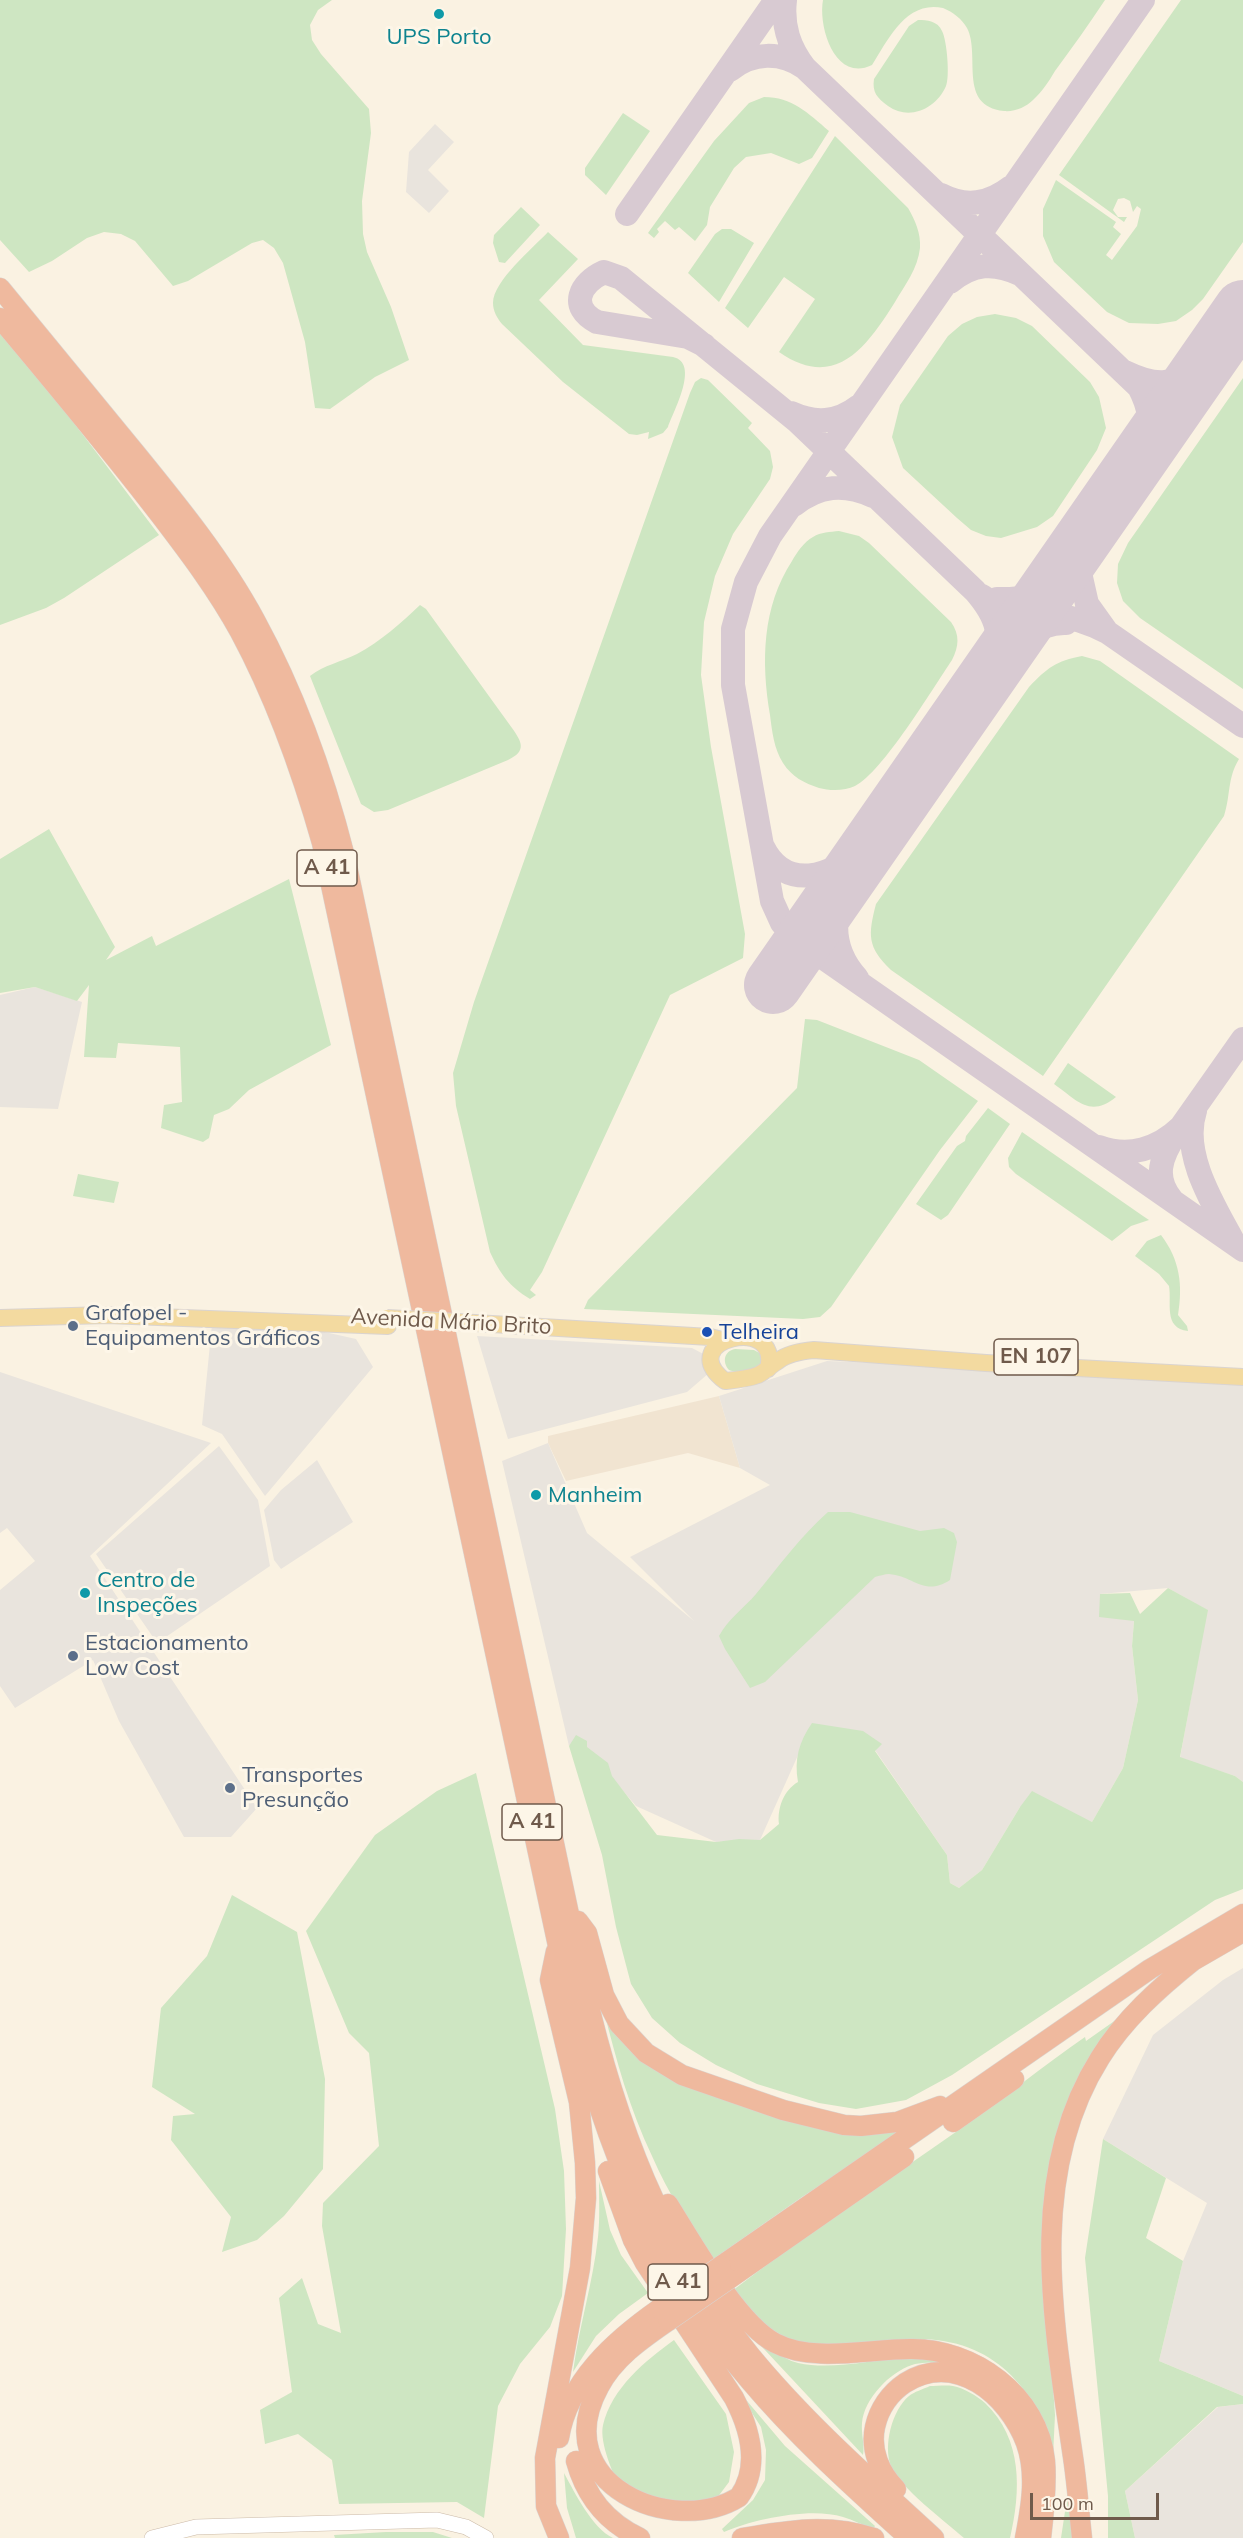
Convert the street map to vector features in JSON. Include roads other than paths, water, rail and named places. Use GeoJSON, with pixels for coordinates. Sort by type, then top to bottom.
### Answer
{"type":"FeatureCollection","features":[{"type":"Feature","properties":{"kind":"highway","name":"A 41"},"geometry":{"type":"LineString","coordinates":[[0,288],[159,482],[228,575],[255,619],[277,663],[298,707],[314,751],[332,805],[345,857],[567,1905],[605,2073],[630,2146],[656,2207],[689,2266],[718,2312],[750,2354],[790,2400],[934,2538]]}},
{"type":"Feature","properties":{"kind":"highway","name":"A 41"},"geometry":{"type":"LineString","coordinates":[[0,318],[137,485],[211,584],[263,677],[293,749],[322,843],[581,2048],[601,2118],[630,2192],[670,2270],[706,2326],[751,2383],[817,2452],[909,2538]]}},
{"type":"Feature","properties":{"kind":"highway"},"geometry":{"type":"LineString","coordinates":[[567,1905],[587,1933],[600,1987],[619,2024],[646,2053],[682,2075],[806,2117],[861,2126],[880,2125],[911,2118],[975,2090]]}},
{"type":"Feature","properties":{"kind":"highway"},"geometry":{"type":"LineString","coordinates":[[725,2273],[975,2090],[1157,1964],[1243,1914]]}},
{"type":"Feature","properties":{"kind":"highway"},"geometry":{"type":"LineString","coordinates":[[558,2533],[555,2472],[564,2416],[593,2367],[626,2334],[664,2315],[1116,2006],[1243,1932]]}},
{"type":"Feature","properties":{"kind":"highway"},"geometry":{"type":"LineString","coordinates":[[559,1951],[556,1981],[577,2072],[633,2240],[666,2298],[734,2398],[743,2415],[750,2437],[752,2456],[750,2474],[742,2492],[732,2506],[717,2518],[691,2528]]}},
{"type":"Feature","properties":{"kind":"highway"},"geometry":{"type":"LineString","coordinates":[[558,2533],[546,2506],[546,2457],[550,2423],[580,2268],[586,2198],[579,2102],[550,1980],[559,1951]]}},
{"type":"Feature","properties":{"kind":"highway"},"geometry":{"type":"LineString","coordinates":[[1082,2538],[1062,2390],[1053,2286],[1051,2233],[1054,2190],[1065,2138],[1083,2088],[1111,2042],[1152,1996],[1194,1960]]}},
{"type":"Feature","properties":{"kind":"highway"},"geometry":{"type":"LineString","coordinates":[[605,2073],[632,2125],[663,2196],[741,2314],[759,2333],[792,2350],[811,2353],[913,2349],[942,2353],[977,2365],[1014,2393],[1034,2425],[1045,2460],[1043,2538]]}},
{"type":"Feature","properties":{"kind":"highway"},"geometry":{"type":"LineString","coordinates":[[647,2533],[604,2491],[588,2457],[587,2420],[592,2402],[609,2371],[664,2315]]}},
{"type":"Feature","properties":{"kind":"highway"},"geometry":{"type":"LineString","coordinates":[[626,2334],[621,2346],[602,2365],[580,2401],[576,2416],[574,2444],[581,2476],[594,2501],[611,2520],[647,2533]]}},
{"type":"Feature","properties":{"kind":"highway"},"geometry":{"type":"LineString","coordinates":[[942,2538],[892,2486],[882,2471],[874,2446],[876,2420],[898,2388],[925,2374],[941,2372],[969,2377],[983,2386],[1010,2412],[1019,2428],[1030,2461],[1032,2486],[1025,2538]]}},
{"type":"Feature","properties":{"kind":"highway"},"geometry":{"type":"LineString","coordinates":[[1043,2538],[1058,2469],[1062,2390]]}},
{"type":"Feature","properties":{"kind":"highway"},"geometry":{"type":"LineString","coordinates":[[742,2538],[820,2528],[843,2529],[874,2538]]}},
{"type":"Feature","properties":{"kind":"main road","name":"Avenida Mário Brito"},"geometry":{"type":"LineString","coordinates":[[0,1311],[67,1308],[181,1308],[475,1327],[710,1337],[722,1340]]}},
{"type":"Feature","properties":{"kind":"main road","name":"Avenida Mário Brito"},"geometry":{"type":"LineString","coordinates":[[0,1318],[107,1315],[387,1322]]}},
{"type":"Feature","properties":{"kind":"main road","name":"Avenida Mário Brito"},"geometry":{"type":"LineString","coordinates":[[475,1327],[681,1342],[702,1346],[712,1357]]}},
{"type":"Feature","properties":{"kind":"main road"},"geometry":{"type":"LineString","coordinates":[[768,1369],[771,1358],[763,1344],[742,1337],[722,1340],[713,1350],[715,1373],[725,1381],[756,1376],[768,1369],[786,1356],[814,1350],[998,1364],[1243,1377]]}},
{"type":"Feature","properties":{"kind":"main road","name":"EN 107"},"geometry":{"type":"LineString","coordinates":[[763,1344],[784,1348],[809,1343],[1243,1369]]}},
{"type":"Feature","properties":{"kind":"main road"},"geometry":{"type":"LineString","coordinates":[[152,2538],[196,2527],[437,2520],[466,2527],[486,2538]]}},
{"type":"Feature","properties":{"kind":"place","name":"UPS Porto"},"geometry":{"type":"Point","coordinates":[439,14]}},
{"type":"Feature","properties":{"kind":"place","name":"Grafopel - Equipamentos Gráficos"},"geometry":{"type":"Point","coordinates":[73,1326]}},
{"type":"Feature","properties":{"kind":"place","name":"Telheira"},"geometry":{"type":"Point","coordinates":[707,1332]}},
{"type":"Feature","properties":{"kind":"place","name":"Manheim"},"geometry":{"type":"Point","coordinates":[536,1495]}},
{"type":"Feature","properties":{"kind":"place","name":"Centro de Inspeções"},"geometry":{"type":"Point","coordinates":[85,1593]}},
{"type":"Feature","properties":{"kind":"place","name":"Estacionamento Low Cost"},"geometry":{"type":"Point","coordinates":[73,1656]}},
{"type":"Feature","properties":{"kind":"place","name":"Transportes Presunção"},"geometry":{"type":"Point","coordinates":[230,1788]}}]}
